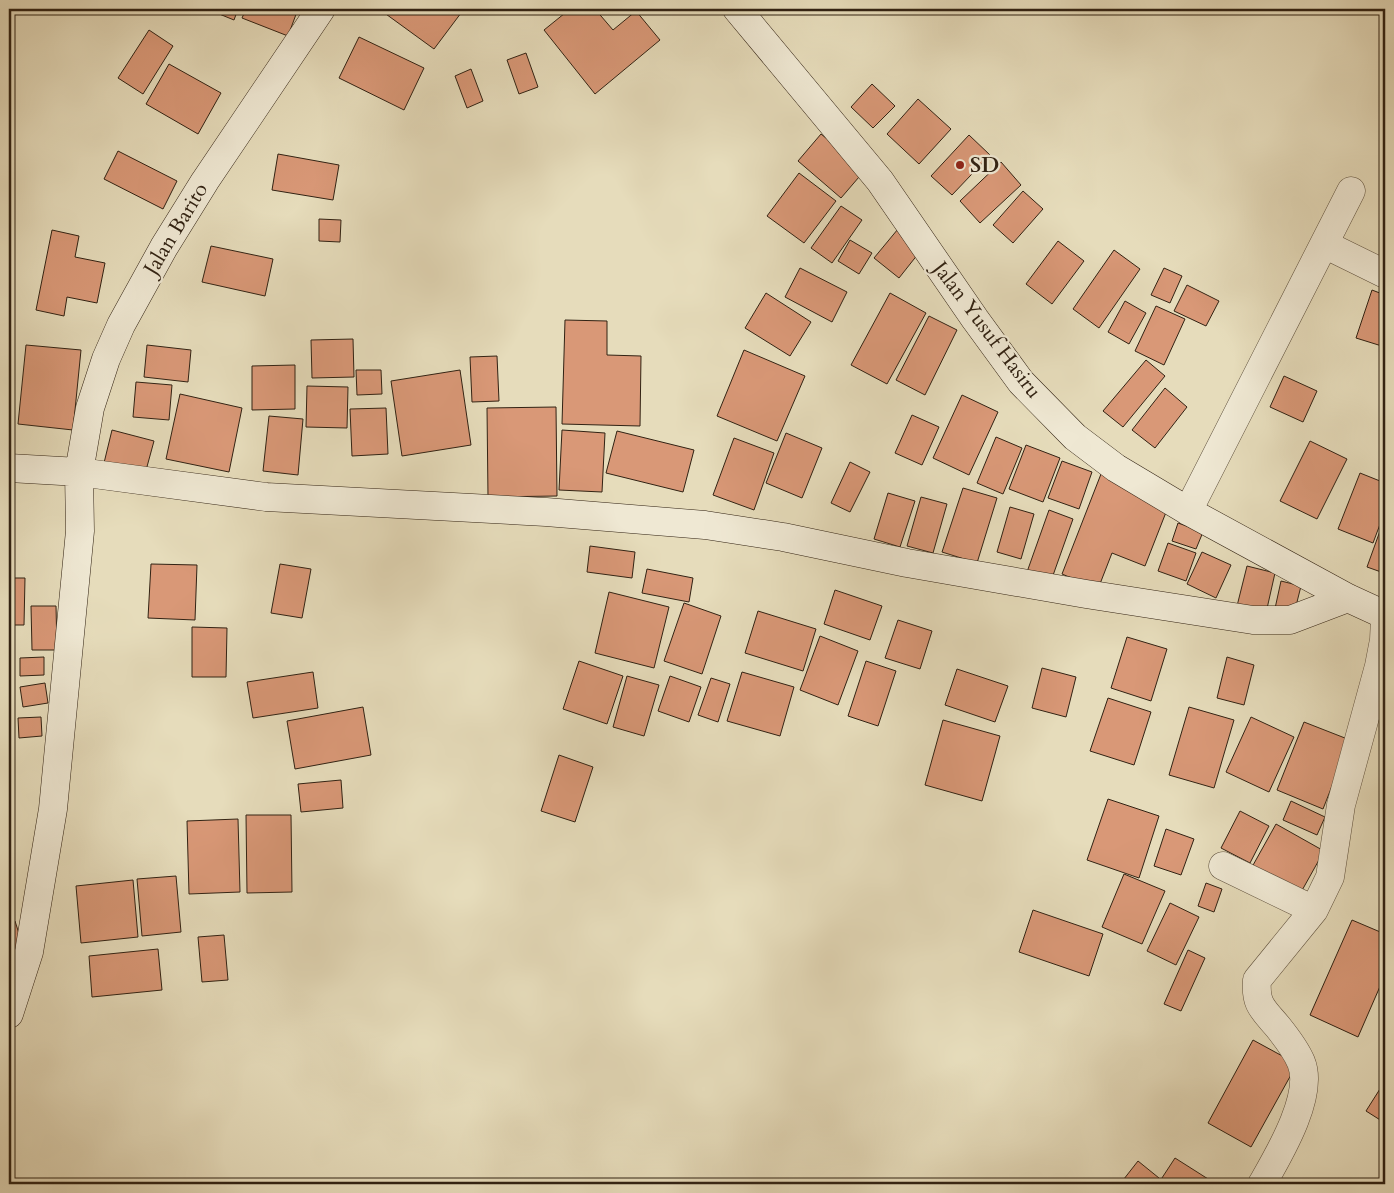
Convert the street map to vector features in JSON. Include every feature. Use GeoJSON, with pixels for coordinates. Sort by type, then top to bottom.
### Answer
{"type":"FeatureCollection","features":[{"type":"Feature","properties":{"kind":"street","name":"Jalan Barito"},"geometry":{"type":"LineString","coordinates":[[9,1014],[29,952],[53,809],[80,531],[79,472],[90,408],[106,359],[121,325],[164,247],[205,181],[321,9]]}},
{"type":"Feature","properties":{"kind":"street","name":"Jalan Yusuf Hasiru"},"geometry":{"type":"LineString","coordinates":[[737,9],[880,181],[1021,382],[1075,437],[1116,468],[1188,511],[1385,617]]}},
{"type":"Feature","properties":{"kind":"street"},"geometry":{"type":"LineString","coordinates":[[1188,511],[1351,191]]}},
{"type":"Feature","properties":{"kind":"street"},"geometry":{"type":"LineString","coordinates":[[1324,244],[1385,274]]}},
{"type":"Feature","properties":{"kind":"street"},"geometry":{"type":"LineString","coordinates":[[9,468],[79,472],[266,497],[546,512],[705,525],[783,537],[907,564],[1253,620],[1290,620],[1348,598]]}},
{"type":"Feature","properties":{"kind":"street"},"geometry":{"type":"LineString","coordinates":[[1262,1184],[1292,1129],[1302,1098],[1305,1081],[1302,1063],[1282,1031],[1257,1002],[1257,980],[1314,910],[1330,877],[1341,805],[1379,666],[1384,640],[1385,617]]}},
{"type":"Feature","properties":{"kind":"street"},"geometry":{"type":"LineString","coordinates":[[1223,866],[1314,910]]}},
{"type":"Feature","properties":{"kind":"building"},"geometry":{"type":"Polygon","coordinates":[[[207,9],[238,9],[234,20],[207,9]]]}},
{"type":"Feature","properties":{"kind":"building"},"geometry":{"type":"Polygon","coordinates":[[[246,9],[298,9],[288,36],[242,18],[246,9]]]}},
{"type":"Feature","properties":{"kind":"building"},"geometry":{"type":"Polygon","coordinates":[[[379,9],[464,9],[434,49],[379,9]]]}},
{"type":"Feature","properties":{"kind":"building"},"geometry":{"type":"Polygon","coordinates":[[[570,9],[595,9],[613,30],[636,11],[660,40],[595,94],[544,30],[570,9]]]}},
{"type":"Feature","properties":{"kind":"building"},"geometry":{"type":"Polygon","coordinates":[[[149,30],[173,46],[143,94],[118,78],[149,30]]]}},
{"type":"Feature","properties":{"kind":"building"},"geometry":{"type":"Polygon","coordinates":[[[359,37],[424,68],[404,110],[339,78],[359,37]]]}},
{"type":"Feature","properties":{"kind":"building"},"geometry":{"type":"Polygon","coordinates":[[[526,53],[538,87],[519,94],[507,60],[526,53]]]}},
{"type":"Feature","properties":{"kind":"building"},"geometry":{"type":"Polygon","coordinates":[[[169,64],[221,93],[198,134],[146,104],[169,64]]]}},
{"type":"Feature","properties":{"kind":"building"},"geometry":{"type":"Polygon","coordinates":[[[471,69],[483,101],[467,108],[455,76],[471,69]]]}},
{"type":"Feature","properties":{"kind":"building"},"geometry":{"type":"Polygon","coordinates":[[[872,84],[895,106],[873,128],[851,107],[872,84]]]}},
{"type":"Feature","properties":{"kind":"building"},"geometry":{"type":"Polygon","coordinates":[[[918,99],[951,129],[919,164],[887,134],[918,99]]]}},
{"type":"Feature","properties":{"kind":"building"},"geometry":{"type":"Polygon","coordinates":[[[821,134],[865,170],[841,198],[798,161],[821,134]]]}},
{"type":"Feature","properties":{"kind":"building","name":"SD"},"geometry":{"type":"Polygon","coordinates":[[[969,135],[990,155],[952,195],[931,176],[969,135]]]}},
{"type":"Feature","properties":{"kind":"building"},"geometry":{"type":"Polygon","coordinates":[[[118,151],[177,181],[163,209],[104,179],[118,151]]]}},
{"type":"Feature","properties":{"kind":"building"},"geometry":{"type":"Polygon","coordinates":[[[278,154],[339,165],[333,200],[272,190],[278,154]]]}},
{"type":"Feature","properties":{"kind":"building"},"geometry":{"type":"Polygon","coordinates":[[[1001,162],[1021,185],[980,223],[960,201],[1001,162]]]}},
{"type":"Feature","properties":{"kind":"building"},"geometry":{"type":"Polygon","coordinates":[[[799,173],[836,201],[804,243],[767,216],[799,173]]]}},
{"type":"Feature","properties":{"kind":"building"},"geometry":{"type":"Polygon","coordinates":[[[1023,191],[1043,209],[1013,243],[993,225],[1023,191]]]}},
{"type":"Feature","properties":{"kind":"building"},"geometry":{"type":"Polygon","coordinates":[[[841,206],[862,220],[832,263],[811,248],[841,206]]]}},
{"type":"Feature","properties":{"kind":"building"},"geometry":{"type":"Polygon","coordinates":[[[319,219],[341,220],[340,242],[319,241],[319,219]]]}},
{"type":"Feature","properties":{"kind":"building"},"geometry":{"type":"Polygon","coordinates":[[[898,229],[922,249],[899,278],[874,258],[898,229]]]}},
{"type":"Feature","properties":{"kind":"building"},"geometry":{"type":"Polygon","coordinates":[[[52,230],[79,236],[75,257],[105,263],[97,303],[67,297],[64,316],[36,310],[52,230]]]}},
{"type":"Feature","properties":{"kind":"building"},"geometry":{"type":"Polygon","coordinates":[[[850,240],[872,253],[859,274],[838,261],[850,240]]]}},
{"type":"Feature","properties":{"kind":"building"},"geometry":{"type":"Polygon","coordinates":[[[1058,241],[1084,261],[1052,304],[1026,284],[1058,241]]]}},
{"type":"Feature","properties":{"kind":"building"},"geometry":{"type":"Polygon","coordinates":[[[211,246],[273,259],[265,296],[202,282],[211,246]]]}},
{"type":"Feature","properties":{"kind":"building"},"geometry":{"type":"Polygon","coordinates":[[[1114,250],[1140,269],[1099,328],[1073,309],[1114,250]]]}},
{"type":"Feature","properties":{"kind":"building"},"geometry":{"type":"Polygon","coordinates":[[[800,268],[847,292],[832,322],[785,297],[800,268]]]}},
{"type":"Feature","properties":{"kind":"building"},"geometry":{"type":"Polygon","coordinates":[[[1164,268],[1182,276],[1170,303],[1151,295],[1164,268]]]}},
{"type":"Feature","properties":{"kind":"building"},"geometry":{"type":"Polygon","coordinates":[[[1187,285],[1219,301],[1206,326],[1174,311],[1187,285]]]}},
{"type":"Feature","properties":{"kind":"building"},"geometry":{"type":"Polygon","coordinates":[[[1372,290],[1385,295],[1385,347],[1356,338],[1372,290]]]}},
{"type":"Feature","properties":{"kind":"building"},"geometry":{"type":"Polygon","coordinates":[[[766,293],[811,322],[790,356],[745,328],[766,293]]]}},
{"type":"Feature","properties":{"kind":"building"},"geometry":{"type":"Polygon","coordinates":[[[890,293],[926,313],[887,384],[851,365],[890,293]]]}},
{"type":"Feature","properties":{"kind":"building"},"geometry":{"type":"Polygon","coordinates":[[[1125,301],[1146,313],[1129,344],[1108,332],[1125,301]]]}},
{"type":"Feature","properties":{"kind":"building"},"geometry":{"type":"Polygon","coordinates":[[[1156,306],[1185,319],[1164,365],[1135,351],[1156,306]]]}},
{"type":"Feature","properties":{"kind":"building"},"geometry":{"type":"Polygon","coordinates":[[[929,316],[957,330],[925,395],[896,380],[929,316]]]}},
{"type":"Feature","properties":{"kind":"building"},"geometry":{"type":"Polygon","coordinates":[[[565,320],[607,321],[607,355],[641,356],[640,426],[562,424],[565,320]]]}},
{"type":"Feature","properties":{"kind":"building"},"geometry":{"type":"Polygon","coordinates":[[[353,339],[354,377],[312,378],[311,340],[353,339]]]}},
{"type":"Feature","properties":{"kind":"building"},"geometry":{"type":"Polygon","coordinates":[[[26,345],[81,350],[73,430],[18,424],[26,345]]]}},
{"type":"Feature","properties":{"kind":"building"},"geometry":{"type":"Polygon","coordinates":[[[147,345],[191,350],[188,382],[144,377],[147,345]]]}},
{"type":"Feature","properties":{"kind":"building"},"geometry":{"type":"Polygon","coordinates":[[[744,350],[805,376],[777,441],[717,416],[744,350]]]}},
{"type":"Feature","properties":{"kind":"building"},"geometry":{"type":"Polygon","coordinates":[[[497,356],[499,401],[472,402],[470,357],[497,356]]]}},
{"type":"Feature","properties":{"kind":"building"},"geometry":{"type":"Polygon","coordinates":[[[1146,360],[1165,376],[1123,427],[1103,411],[1146,360]]]}},
{"type":"Feature","properties":{"kind":"building"},"geometry":{"type":"Polygon","coordinates":[[[295,365],[295,409],[252,410],[252,366],[295,365]]]}},
{"type":"Feature","properties":{"kind":"building"},"geometry":{"type":"Polygon","coordinates":[[[356,370],[381,370],[382,394],[357,395],[356,370]]]}},
{"type":"Feature","properties":{"kind":"building"},"geometry":{"type":"Polygon","coordinates":[[[460,370],[471,445],[402,456],[391,381],[460,370]]]}},
{"type":"Feature","properties":{"kind":"building"},"geometry":{"type":"Polygon","coordinates":[[[1284,376],[1317,391],[1303,422],[1270,407],[1284,376]]]}},
{"type":"Feature","properties":{"kind":"building"},"geometry":{"type":"Polygon","coordinates":[[[136,382],[172,385],[169,420],[133,417],[136,382]]]}},
{"type":"Feature","properties":{"kind":"building"},"geometry":{"type":"Polygon","coordinates":[[[307,386],[348,387],[347,428],[306,427],[307,386]]]}},
{"type":"Feature","properties":{"kind":"building"},"geometry":{"type":"Polygon","coordinates":[[[1165,388],[1187,407],[1155,448],[1132,430],[1165,388]]]}},
{"type":"Feature","properties":{"kind":"building"},"geometry":{"type":"Polygon","coordinates":[[[180,394],[242,408],[229,472],[166,459],[180,394]]]}},
{"type":"Feature","properties":{"kind":"building"},"geometry":{"type":"Polygon","coordinates":[[[962,395],[998,412],[969,475],[933,458],[962,395]]]}},
{"type":"Feature","properties":{"kind":"building"},"geometry":{"type":"Polygon","coordinates":[[[556,407],[557,496],[488,497],[487,408],[556,407]]]}},
{"type":"Feature","properties":{"kind":"building"},"geometry":{"type":"Polygon","coordinates":[[[386,408],[388,454],[352,456],[350,409],[386,408]]]}},
{"type":"Feature","properties":{"kind":"building"},"geometry":{"type":"Polygon","coordinates":[[[912,415],[939,427],[922,465],[895,453],[912,415]]]}},
{"type":"Feature","properties":{"kind":"building"},"geometry":{"type":"Polygon","coordinates":[[[269,416],[303,419],[298,475],[263,471],[269,416]]]}},
{"type":"Feature","properties":{"kind":"building"},"geometry":{"type":"Polygon","coordinates":[[[112,430],[154,441],[145,474],[104,463],[112,430]]]}},
{"type":"Feature","properties":{"kind":"building"},"geometry":{"type":"Polygon","coordinates":[[[562,430],[605,433],[602,492],[559,490],[562,430]]]}},
{"type":"Feature","properties":{"kind":"building"},"geometry":{"type":"Polygon","coordinates":[[[617,431],[694,450],[683,492],[606,473],[617,431]]]}},
{"type":"Feature","properties":{"kind":"building"},"geometry":{"type":"Polygon","coordinates":[[[786,433],[822,448],[802,498],[766,483],[786,433]]]}},
{"type":"Feature","properties":{"kind":"building"},"geometry":{"type":"Polygon","coordinates":[[[996,437],[1022,448],[1003,494],[977,483],[996,437]]]}},
{"type":"Feature","properties":{"kind":"building"},"geometry":{"type":"Polygon","coordinates":[[[734,438],[774,453],[754,510],[713,495],[734,438]]]}},
{"type":"Feature","properties":{"kind":"building"},"geometry":{"type":"Polygon","coordinates":[[[1310,441],[1347,459],[1317,519],[1280,501],[1310,441]]]}},
{"type":"Feature","properties":{"kind":"building"},"geometry":{"type":"Polygon","coordinates":[[[1026,445],[1060,458],[1043,502],[1009,489],[1026,445]]]}},
{"type":"Feature","properties":{"kind":"building"},"geometry":{"type":"Polygon","coordinates":[[[1062,461],[1092,472],[1079,509],[1048,498],[1062,461]]]}},
{"type":"Feature","properties":{"kind":"building"},"geometry":{"type":"Polygon","coordinates":[[[850,462],[870,472],[850,512],[831,503],[850,462]]]}},
{"type":"Feature","properties":{"kind":"building"},"geometry":{"type":"Polygon","coordinates":[[[1360,473],[1385,483],[1385,511],[1373,543],[1338,529],[1360,473]]]}},
{"type":"Feature","properties":{"kind":"building"},"geometry":{"type":"Polygon","coordinates":[[[1101,474],[1170,502],[1145,566],[1112,553],[1098,589],[1062,574],[1101,474]]]}},
{"type":"Feature","properties":{"kind":"building"},"geometry":{"type":"Polygon","coordinates":[[[963,488],[997,498],[977,563],[942,552],[963,488]]]}},
{"type":"Feature","properties":{"kind":"building"},"geometry":{"type":"Polygon","coordinates":[[[888,493],[915,501],[900,547],[874,539],[888,493]]]}},
{"type":"Feature","properties":{"kind":"building"},"geometry":{"type":"Polygon","coordinates":[[[921,497],[947,504],[933,553],[907,546],[921,497]]]}},
{"type":"Feature","properties":{"kind":"building"},"geometry":{"type":"Polygon","coordinates":[[[1010,507],[1034,514],[1021,559],[997,552],[1010,507]]]}},
{"type":"Feature","properties":{"kind":"building"},"geometry":{"type":"Polygon","coordinates":[[[1049,510],[1073,519],[1051,581],[1027,572],[1049,510]]]}},
{"type":"Feature","properties":{"kind":"building"},"geometry":{"type":"Polygon","coordinates":[[[1385,517],[1385,570],[1384,573],[1367,567],[1385,517]]]}},
{"type":"Feature","properties":{"kind":"building"},"geometry":{"type":"Polygon","coordinates":[[[1178,523],[1203,532],[1196,549],[1172,541],[1178,523]]]}},
{"type":"Feature","properties":{"kind":"building"},"geometry":{"type":"Polygon","coordinates":[[[1168,543],[1196,553],[1186,581],[1158,571],[1168,543]]]}},
{"type":"Feature","properties":{"kind":"building"},"geometry":{"type":"Polygon","coordinates":[[[590,546],[635,552],[632,578],[587,572],[590,546]]]}},
{"type":"Feature","properties":{"kind":"building"},"geometry":{"type":"Polygon","coordinates":[[[1202,552],[1231,565],[1216,598],[1187,584],[1202,552]]]}},
{"type":"Feature","properties":{"kind":"building"},"geometry":{"type":"Polygon","coordinates":[[[151,564],[197,565],[195,620],[148,618],[151,564]]]}},
{"type":"Feature","properties":{"kind":"building"},"geometry":{"type":"Polygon","coordinates":[[[280,564],[311,569],[302,618],[271,613],[280,564]]]}},
{"type":"Feature","properties":{"kind":"building"},"geometry":{"type":"Polygon","coordinates":[[[1247,566],[1275,573],[1266,613],[1237,606],[1247,566]]]}},
{"type":"Feature","properties":{"kind":"building"},"geometry":{"type":"Polygon","coordinates":[[[647,569],[693,578],[689,602],[642,593],[647,569]]]}},
{"type":"Feature","properties":{"kind":"building"},"geometry":{"type":"Polygon","coordinates":[[[9,578],[25,578],[24,625],[9,625],[9,578]]]}},
{"type":"Feature","properties":{"kind":"building"},"geometry":{"type":"Polygon","coordinates":[[[1281,581],[1301,586],[1293,618],[1274,613],[1281,581]]]}},
{"type":"Feature","properties":{"kind":"building"},"geometry":{"type":"Polygon","coordinates":[[[835,590],[882,606],[870,640],[824,624],[835,590]]]}},
{"type":"Feature","properties":{"kind":"building"},"geometry":{"type":"Polygon","coordinates":[[[609,592],[669,607],[654,668],[595,653],[609,592]]]}},
{"type":"Feature","properties":{"kind":"building"},"geometry":{"type":"Polygon","coordinates":[[[684,603],[721,616],[702,674],[664,661],[684,603]]]}},
{"type":"Feature","properties":{"kind":"building"},"geometry":{"type":"Polygon","coordinates":[[[31,606],[56,606],[57,650],[32,650],[31,606]]]}},
{"type":"Feature","properties":{"kind":"building"},"geometry":{"type":"Polygon","coordinates":[[[758,611],[816,629],[803,671],[745,653],[758,611]]]}},
{"type":"Feature","properties":{"kind":"building"},"geometry":{"type":"Polygon","coordinates":[[[898,620],[932,631],[920,669],[885,658],[898,620]]]}},
{"type":"Feature","properties":{"kind":"building"},"geometry":{"type":"Polygon","coordinates":[[[192,627],[227,628],[226,677],[192,677],[192,627]]]}},
{"type":"Feature","properties":{"kind":"building"},"geometry":{"type":"Polygon","coordinates":[[[820,636],[858,651],[838,705],[800,690],[820,636]]]}},
{"type":"Feature","properties":{"kind":"building"},"geometry":{"type":"Polygon","coordinates":[[[1127,637],[1167,649],[1151,701],[1111,688],[1127,637]]]}},
{"type":"Feature","properties":{"kind":"building"},"geometry":{"type":"Polygon","coordinates":[[[44,657],[44,675],[20,676],[20,658],[44,657]]]}},
{"type":"Feature","properties":{"kind":"building"},"geometry":{"type":"Polygon","coordinates":[[[1227,657],[1254,665],[1244,705],[1217,698],[1227,657]]]}},
{"type":"Feature","properties":{"kind":"building"},"geometry":{"type":"Polygon","coordinates":[[[579,661],[623,676],[607,724],[563,709],[579,661]]]}},
{"type":"Feature","properties":{"kind":"building"},"geometry":{"type":"Polygon","coordinates":[[[866,661],[896,671],[878,726],[848,716],[866,661]]]}},
{"type":"Feature","properties":{"kind":"building"},"geometry":{"type":"Polygon","coordinates":[[[1042,668],[1076,677],[1066,717],[1032,708],[1042,668]]]}},
{"type":"Feature","properties":{"kind":"building"},"geometry":{"type":"Polygon","coordinates":[[[957,669],[1008,686],[995,722],[945,705],[957,669]]]}},
{"type":"Feature","properties":{"kind":"building"},"geometry":{"type":"Polygon","coordinates":[[[313,672],[318,708],[253,718],[247,682],[313,672]]]}},
{"type":"Feature","properties":{"kind":"building"},"geometry":{"type":"Polygon","coordinates":[[[742,672],[794,687],[780,736],[727,721],[742,672]]]}},
{"type":"Feature","properties":{"kind":"building"},"geometry":{"type":"Polygon","coordinates":[[[627,676],[659,685],[644,736],[613,727],[627,676]]]}},
{"type":"Feature","properties":{"kind":"building"},"geometry":{"type":"Polygon","coordinates":[[[670,676],[701,687],[689,722],[658,711],[670,676]]]}},
{"type":"Feature","properties":{"kind":"building"},"geometry":{"type":"Polygon","coordinates":[[[711,678],[730,684],[718,722],[698,715],[711,678]]]}},
{"type":"Feature","properties":{"kind":"building"},"geometry":{"type":"Polygon","coordinates":[[[45,683],[48,703],[23,707],[20,687],[45,683]]]}},
{"type":"Feature","properties":{"kind":"building"},"geometry":{"type":"Polygon","coordinates":[[[1108,698],[1151,712],[1134,765],[1090,751],[1108,698]]]}},
{"type":"Feature","properties":{"kind":"building"},"geometry":{"type":"Polygon","coordinates":[[[363,707],[371,755],[295,769],[287,721],[363,707]]]}},
{"type":"Feature","properties":{"kind":"building"},"geometry":{"type":"Polygon","coordinates":[[[1189,707],[1234,720],[1214,788],[1169,775],[1189,707]]]}},
{"type":"Feature","properties":{"kind":"building"},"geometry":{"type":"Polygon","coordinates":[[[41,717],[42,736],[19,738],[18,718],[41,717]]]}},
{"type":"Feature","properties":{"kind":"building"},"geometry":{"type":"Polygon","coordinates":[[[1251,717],[1294,737],[1269,792],[1226,772],[1251,717]]]}},
{"type":"Feature","properties":{"kind":"building"},"geometry":{"type":"Polygon","coordinates":[[[943,720],[1000,736],[982,801],[925,785],[943,720]]]}},
{"type":"Feature","properties":{"kind":"building"},"geometry":{"type":"Polygon","coordinates":[[[1304,722],[1350,740],[1323,809],[1277,790],[1304,722]]]}},
{"type":"Feature","properties":{"kind":"building"},"geometry":{"type":"Polygon","coordinates":[[[559,755],[593,767],[575,822],[541,811],[559,755]]]}},
{"type":"Feature","properties":{"kind":"building"},"geometry":{"type":"Polygon","coordinates":[[[341,780],[343,808],[301,812],[298,784],[341,780]]]}},
{"type":"Feature","properties":{"kind":"building"},"geometry":{"type":"Polygon","coordinates":[[[1108,799],[1159,816],[1139,878],[1087,860],[1108,799]]]}},
{"type":"Feature","properties":{"kind":"building"},"geometry":{"type":"Polygon","coordinates":[[[1291,801],[1325,817],[1317,835],[1283,820],[1291,801]]]}},
{"type":"Feature","properties":{"kind":"building"},"geometry":{"type":"Polygon","coordinates":[[[1240,811],[1269,826],[1250,863],[1221,848],[1240,811]]]}},
{"type":"Feature","properties":{"kind":"building"},"geometry":{"type":"Polygon","coordinates":[[[246,815],[291,815],[292,892],[247,893],[246,815]]]}},
{"type":"Feature","properties":{"kind":"building"},"geometry":{"type":"Polygon","coordinates":[[[238,819],[240,892],[189,894],[187,821],[238,819]]]}},
{"type":"Feature","properties":{"kind":"building"},"geometry":{"type":"Polygon","coordinates":[[[1276,824],[1324,851],[1300,894],[1252,867],[1276,824]]]}},
{"type":"Feature","properties":{"kind":"building"},"geometry":{"type":"Polygon","coordinates":[[[1166,829],[1194,839],[1181,875],[1154,866],[1166,829]]]}},
{"type":"Feature","properties":{"kind":"building"},"geometry":{"type":"Polygon","coordinates":[[[9,835],[13,864],[9,864],[9,835]]]}},
{"type":"Feature","properties":{"kind":"building"},"geometry":{"type":"Polygon","coordinates":[[[1124,874],[1165,891],[1142,944],[1102,927],[1124,874]]]}},
{"type":"Feature","properties":{"kind":"building"},"geometry":{"type":"Polygon","coordinates":[[[176,876],[181,932],[142,936],[137,879],[176,876]]]}},
{"type":"Feature","properties":{"kind":"building"},"geometry":{"type":"Polygon","coordinates":[[[133,880],[138,937],[81,943],[76,886],[133,880]]]}},
{"type":"Feature","properties":{"kind":"building"},"geometry":{"type":"Polygon","coordinates":[[[1206,883],[1222,889],[1214,912],[1198,906],[1206,883]]]}},
{"type":"Feature","properties":{"kind":"building"},"geometry":{"type":"Polygon","coordinates":[[[1170,903],[1199,917],[1176,965],[1147,951],[1170,903]]]}},
{"type":"Feature","properties":{"kind":"building"},"geometry":{"type":"Polygon","coordinates":[[[1033,910],[1103,934],[1089,976],[1019,952],[1033,910]]]}},
{"type":"Feature","properties":{"kind":"building"},"geometry":{"type":"Polygon","coordinates":[[[1352,920],[1385,934],[1385,975],[1358,1037],[1310,1015],[1352,920]]]}},
{"type":"Feature","properties":{"kind":"building"},"geometry":{"type":"Polygon","coordinates":[[[15,921],[25,953],[9,958],[9,922],[15,921]]]}},
{"type":"Feature","properties":{"kind":"building"},"geometry":{"type":"Polygon","coordinates":[[[224,935],[228,980],[202,982],[198,937],[224,935]]]}},
{"type":"Feature","properties":{"kind":"building"},"geometry":{"type":"Polygon","coordinates":[[[158,949],[162,990],[92,997],[89,956],[158,949]]]}},
{"type":"Feature","properties":{"kind":"building"},"geometry":{"type":"Polygon","coordinates":[[[1188,950],[1205,958],[1181,1011],[1164,1004],[1188,950]]]}},
{"type":"Feature","properties":{"kind":"building"},"geometry":{"type":"Polygon","coordinates":[[[1253,1040],[1297,1064],[1251,1147],[1208,1123],[1253,1040]]]}},
{"type":"Feature","properties":{"kind":"building"},"geometry":{"type":"Polygon","coordinates":[[[1385,1081],[1385,1123],[1366,1111],[1385,1081]]]}},
{"type":"Feature","properties":{"kind":"building"},"geometry":{"type":"Polygon","coordinates":[[[1175,1158],[1216,1184],[1158,1184],[1175,1158]]]}},
{"type":"Feature","properties":{"kind":"building"},"geometry":{"type":"Polygon","coordinates":[[[1138,1161],[1159,1178],[1154,1184],[1120,1184],[1138,1161]]]}},
{"type":"Feature","properties":{"kind":"place","name":"SD"},"geometry":{"type":"Point","coordinates":[960,165]}}]}
